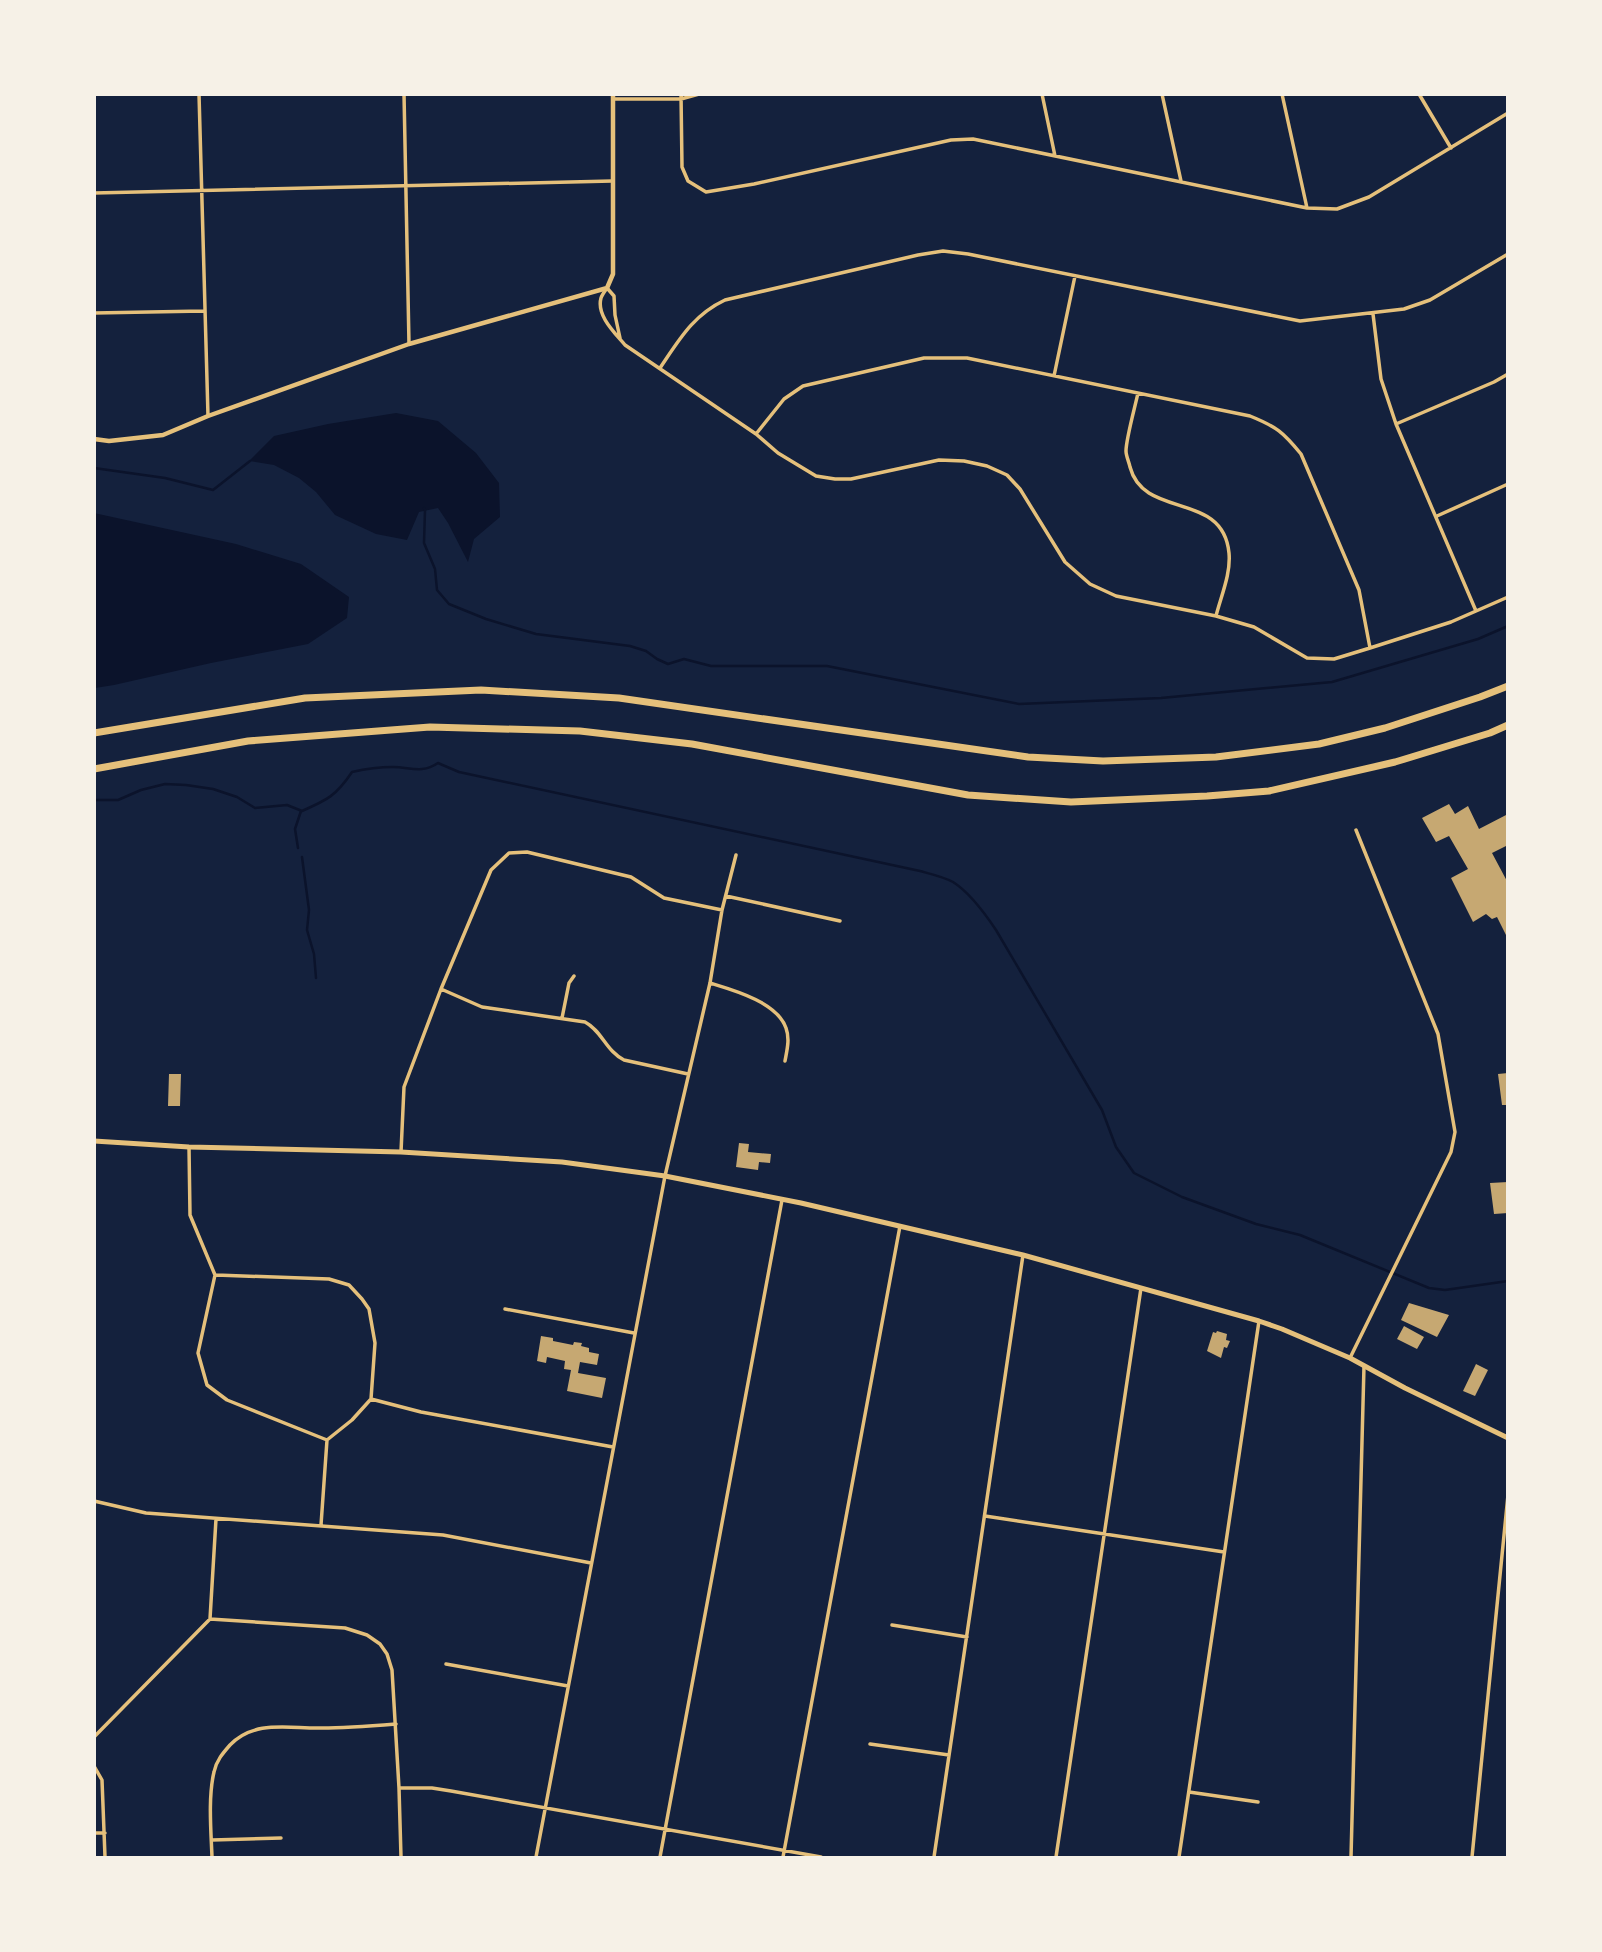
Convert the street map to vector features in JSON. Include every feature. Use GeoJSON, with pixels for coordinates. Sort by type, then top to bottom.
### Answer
{"type":"FeatureCollection","features":[{"type":"Feature","properties":{"kind":"highway"},"geometry":{"type":"LineString","coordinates":[[94,733],[305,698],[481,690],[619,698],[1028,757],[1128,761],[1216,757],[1319,744],[1385,728],[1480,698],[1507,686]]}},
{"type":"Feature","properties":{"kind":"highway"},"geometry":{"type":"LineString","coordinates":[[94,769],[248,741],[430,727],[580,731],[692,744],[968,795],[1071,802],[1269,791],[1395,762],[1490,733],[1507,725]]}},
{"type":"Feature","properties":{"kind":"main road"},"geometry":{"type":"LineString","coordinates":[[94,1142],[401,1152],[562,1162],[664,1176],[782,1200],[1023,1255],[1258,1321],[1350,1358],[1507,1438]]}},
{"type":"Feature","properties":{"kind":"street"},"geometry":{"type":"LineString","coordinates":[[199,94],[208,416]]}},
{"type":"Feature","properties":{"kind":"street"},"geometry":{"type":"LineString","coordinates":[[404,94],[409,344]]}},
{"type":"Feature","properties":{"kind":"street"},"geometry":{"type":"LineString","coordinates":[[699,94],[681,97],[613,97],[613,274],[601,299],[601,306],[609,326],[633,352],[756,434],[800,468],[816,476],[850,480],[939,460],[964,461],[987,466],[1007,475],[1020,489],[1065,562],[1090,584],[1116,596],[1216,617],[1254,628],[1307,658],[1334,659],[1451,622],[1507,597]]}},
{"type":"Feature","properties":{"kind":"street"},"geometry":{"type":"LineString","coordinates":[[1042,94],[1055,156]]}},
{"type":"Feature","properties":{"kind":"street"},"geometry":{"type":"LineString","coordinates":[[1162,94],[1181,181]]}},
{"type":"Feature","properties":{"kind":"street"},"geometry":{"type":"LineString","coordinates":[[1282,94],[1307,208]]}},
{"type":"Feature","properties":{"kind":"street"},"geometry":{"type":"LineString","coordinates":[[1419,94],[1451,148]]}},
{"type":"Feature","properties":{"kind":"street"},"geometry":{"type":"LineString","coordinates":[[681,97],[682,167],[688,181],[706,192],[754,184],[951,140],[973,139],[1307,208],[1337,209],[1369,197],[1507,113]]}},
{"type":"Feature","properties":{"kind":"street"},"geometry":{"type":"LineString","coordinates":[[94,193],[612,181]]}},
{"type":"Feature","properties":{"kind":"street"},"geometry":{"type":"LineString","coordinates":[[660,368],[694,320],[725,300],[943,251],[1300,321],[1404,309],[1430,299],[1507,254]]}},
{"type":"Feature","properties":{"kind":"street"},"geometry":{"type":"LineString","coordinates":[[1054,376],[1075,276]]}},
{"type":"Feature","properties":{"kind":"street"},"geometry":{"type":"LineString","coordinates":[[607,288],[614,296],[620,338]]}},
{"type":"Feature","properties":{"kind":"street"},"geometry":{"type":"LineString","coordinates":[[94,439],[109,441],[163,435],[208,416],[409,344],[607,288]]}},
{"type":"Feature","properties":{"kind":"street"},"geometry":{"type":"LineString","coordinates":[[94,313],[204,311]]}},
{"type":"Feature","properties":{"kind":"street"},"geometry":{"type":"LineString","coordinates":[[1373,314],[1381,379],[1396,424],[1476,611]]}},
{"type":"Feature","properties":{"kind":"street"},"geometry":{"type":"LineString","coordinates":[[756,434],[784,399],[803,386],[923,358],[967,358],[1250,416],[1272,425],[1287,436],[1301,454],[1359,590],[1370,648]]}},
{"type":"Feature","properties":{"kind":"street"},"geometry":{"type":"LineString","coordinates":[[1396,424],[1507,374]]}},
{"type":"Feature","properties":{"kind":"street"},"geometry":{"type":"LineString","coordinates":[[1138,393],[1126,451],[1133,477],[1155,498],[1206,514],[1219,525],[1226,540],[1229,552],[1228,571],[1216,617]]}},
{"type":"Feature","properties":{"kind":"street"},"geometry":{"type":"LineString","coordinates":[[1437,516],[1507,484]]}},
{"type":"Feature","properties":{"kind":"street"},"geometry":{"type":"LineString","coordinates":[[1350,1358],[1451,1152],[1455,1132],[1438,1034],[1356,830]]}},
{"type":"Feature","properties":{"kind":"street"},"geometry":{"type":"LineString","coordinates":[[401,1152],[404,1087],[441,989],[491,870],[509,853],[527,852],[631,877],[664,898],[722,911]]}},
{"type":"Feature","properties":{"kind":"street"},"geometry":{"type":"LineString","coordinates":[[536,1857],[664,1176],[710,983],[722,911],[736,855]]}},
{"type":"Feature","properties":{"kind":"street"},"geometry":{"type":"LineString","coordinates":[[726,896],[840,921]]}},
{"type":"Feature","properties":{"kind":"street"},"geometry":{"type":"LineString","coordinates":[[562,1018],[569,983],[574,976]]}},
{"type":"Feature","properties":{"kind":"street"},"geometry":{"type":"LineString","coordinates":[[710,983],[743,992],[770,1008],[779,1017],[786,1026],[789,1040],[785,1061]]}},
{"type":"Feature","properties":{"kind":"street"},"geometry":{"type":"LineString","coordinates":[[441,989],[482,1007],[562,1018],[590,1025],[610,1051],[624,1060],[688,1074]]}},
{"type":"Feature","properties":{"kind":"street"},"geometry":{"type":"LineString","coordinates":[[189,1147],[190,1215],[215,1275],[198,1353],[207,1385],[227,1401],[327,1440]]}},
{"type":"Feature","properties":{"kind":"street"},"geometry":{"type":"LineString","coordinates":[[660,1857],[782,1200]]}},
{"type":"Feature","properties":{"kind":"street"},"geometry":{"type":"LineString","coordinates":[[783,1857],[900,1226]]}},
{"type":"Feature","properties":{"kind":"street"},"geometry":{"type":"LineString","coordinates":[[934,1857],[1023,1255]]}},
{"type":"Feature","properties":{"kind":"street"},"geometry":{"type":"LineString","coordinates":[[215,1275],[329,1279],[349,1285],[369,1309],[375,1343],[371,1399],[352,1420],[327,1440],[321,1526]]}},
{"type":"Feature","properties":{"kind":"street"},"geometry":{"type":"LineString","coordinates":[[1056,1857],[1141,1287]]}},
{"type":"Feature","properties":{"kind":"street"},"geometry":{"type":"LineString","coordinates":[[505,1309],[634,1333]]}},
{"type":"Feature","properties":{"kind":"street"},"geometry":{"type":"LineString","coordinates":[[1179,1857],[1258,1321]]}},
{"type":"Feature","properties":{"kind":"street"},"geometry":{"type":"LineString","coordinates":[[1351,1857],[1364,1366]]}},
{"type":"Feature","properties":{"kind":"street"},"geometry":{"type":"LineString","coordinates":[[371,1399],[421,1412],[612,1447]]}},
{"type":"Feature","properties":{"kind":"street"},"geometry":{"type":"LineString","coordinates":[[1472,1857],[1507,1495]]}},
{"type":"Feature","properties":{"kind":"street"},"geometry":{"type":"LineString","coordinates":[[94,1501],[146,1513],[443,1535],[591,1563]]}},
{"type":"Feature","properties":{"kind":"street"},"geometry":{"type":"LineString","coordinates":[[985,1516],[1224,1552]]}},
{"type":"Feature","properties":{"kind":"street"},"geometry":{"type":"LineString","coordinates":[[94,1737],[210,1619],[216,1519]]}},
{"type":"Feature","properties":{"kind":"street"},"geometry":{"type":"LineString","coordinates":[[210,1619],[345,1628],[367,1635],[380,1644],[387,1654],[392,1670],[400,1788],[401,1857]]}},
{"type":"Feature","properties":{"kind":"street"},"geometry":{"type":"LineString","coordinates":[[892,1625],[967,1637]]}},
{"type":"Feature","properties":{"kind":"street"},"geometry":{"type":"LineString","coordinates":[[446,1664],[568,1686]]}},
{"type":"Feature","properties":{"kind":"street"},"geometry":{"type":"LineString","coordinates":[[212,1857],[214,1770],[222,1754],[243,1735],[269,1727],[319,1728],[396,1724]]}},
{"type":"Feature","properties":{"kind":"street"},"geometry":{"type":"LineString","coordinates":[[870,1744],[949,1755]]}},
{"type":"Feature","properties":{"kind":"street"},"geometry":{"type":"LineString","coordinates":[[94,1766],[102,1780],[105,1857]]}},
{"type":"Feature","properties":{"kind":"street"},"geometry":{"type":"LineString","coordinates":[[400,1788],[432,1788],[821,1857]]}},
{"type":"Feature","properties":{"kind":"street"},"geometry":{"type":"LineString","coordinates":[[1189,1792],[1258,1802]]}},
{"type":"Feature","properties":{"kind":"street"},"geometry":{"type":"LineString","coordinates":[[94,1833],[105,1833]]}},
{"type":"Feature","properties":{"kind":"street"},"geometry":{"type":"LineString","coordinates":[[212,1840],[281,1838]]}},
{"type":"Feature","properties":{"kind":"water"},"geometry":{"type":"Polygon","coordinates":[[[396,413],[438,421],[476,453],[499,483],[500,517],[474,539],[468,562],[438,508],[419,512],[407,540],[376,534],[335,515],[316,492],[299,478],[274,465],[249,461],[274,436],[396,413]]]}},
{"type":"Feature","properties":{"kind":"water"},"geometry":{"type":"Polygon","coordinates":[[[94,513],[236,544],[301,564],[349,597],[347,618],[308,644],[95,688],[94,513]]]}},
{"type":"Feature","properties":{"kind":"building"},"geometry":{"type":"Polygon","coordinates":[[[1449,804],[1455,814],[1468,806],[1479,829],[1508,814],[1508,845],[1492,853],[1508,883],[1508,939],[1497,917],[1492,919],[1486,914],[1473,922],[1451,878],[1468,869],[1449,836],[1436,842],[1422,818],[1449,804]]]}},
{"type":"Feature","properties":{"kind":"building"},"geometry":{"type":"Polygon","coordinates":[[[1508,1073],[1508,1105],[1502,1105],[1498,1074],[1508,1073]]]}},
{"type":"Feature","properties":{"kind":"building"},"geometry":{"type":"Polygon","coordinates":[[[169,1074],[181,1074],[180,1106],[168,1106],[169,1074]]]}},
{"type":"Feature","properties":{"kind":"building"},"geometry":{"type":"Polygon","coordinates":[[[739,1143],[749,1144],[748,1152],[771,1154],[770,1163],[759,1162],[758,1170],[736,1167],[739,1143]]]}},
{"type":"Feature","properties":{"kind":"building"},"geometry":{"type":"Polygon","coordinates":[[[1508,1182],[1508,1213],[1494,1214],[1490,1183],[1508,1182]]]}},
{"type":"Feature","properties":{"kind":"building"},"geometry":{"type":"Polygon","coordinates":[[[1409,1303],[1449,1315],[1437,1337],[1401,1320],[1409,1303]]]}},
{"type":"Feature","properties":{"kind":"building"},"geometry":{"type":"Polygon","coordinates":[[[1404,1326],[1424,1337],[1417,1349],[1397,1339],[1404,1326]]]}},
{"type":"Feature","properties":{"kind":"building"},"geometry":{"type":"Polygon","coordinates":[[[1213,1332],[1227,1334],[1226,1340],[1230,1341],[1227,1348],[1224,1347],[1221,1358],[1207,1351],[1213,1332]]]}},
{"type":"Feature","properties":{"kind":"building"},"geometry":{"type":"Polygon","coordinates":[[[541,1336],[573,1345],[574,1342],[582,1343],[581,1346],[589,1348],[589,1352],[599,1354],[597,1365],[580,1362],[578,1373],[606,1378],[602,1398],[567,1391],[571,1370],[564,1369],[565,1361],[547,1357],[546,1363],[537,1361],[541,1336]]]}},
{"type":"Feature","properties":{"kind":"building"},"geometry":{"type":"Polygon","coordinates":[[[1476,1364],[1488,1370],[1475,1396],[1463,1391],[1476,1364]]]}},
{"type":"Feature","properties":{"kind":"waterway"},"geometry":{"type":"LineString","coordinates":[[94,468],[165,478],[213,490],[250,461]]}},
{"type":"Feature","properties":{"kind":"waterway"},"geometry":{"type":"LineString","coordinates":[[424,508],[424,543],[435,569],[437,590],[449,604],[486,619],[536,634],[630,646],[646,651],[668,664],[684,659],[711,666],[827,666],[1019,704],[1161,698],[1332,682],[1478,639],[1508,626]]}},
{"type":"Feature","properties":{"kind":"waterway"},"geometry":{"type":"LineString","coordinates":[[94,800],[118,800],[165,784],[186,785],[213,789],[237,797],[255,808],[287,805],[302,811],[330,796],[352,772],[388,767],[421,769],[438,763],[459,772],[942,877],[965,892],[996,930],[1102,1110],[1116,1147],[1134,1173],[1182,1197],[1256,1224],[1300,1235],[1429,1288],[1445,1290],[1508,1281]]}},
{"type":"Feature","properties":{"kind":"waterway"},"geometry":{"type":"LineString","coordinates":[[298,848],[295,829],[301,811]]}},
{"type":"Feature","properties":{"kind":"waterway"},"geometry":{"type":"LineString","coordinates":[[302,857],[309,910],[307,930],[314,954],[316,978]]}}]}
